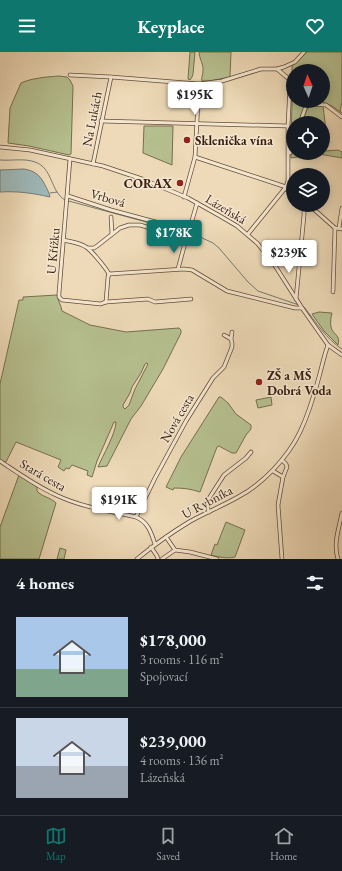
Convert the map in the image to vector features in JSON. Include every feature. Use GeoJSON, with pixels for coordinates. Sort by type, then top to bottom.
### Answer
{"type":"FeatureCollection","features":[{"type":"Feature","properties":{"kind":"street"},"geometry":{"type":"LineString","coordinates":[[70,75],[199,84],[222,81],[261,69],[277,69],[284,67],[292,64],[304,52]]}},
{"type":"Feature","properties":{"kind":"street"},"geometry":{"type":"LineString","coordinates":[[277,69],[289,79],[288,116]]}},
{"type":"Feature","properties":{"kind":"street","name":"Na Lukách"},"geometry":{"type":"LineString","coordinates":[[93,164],[111,77]]}},
{"type":"Feature","properties":{"kind":"street"},"geometry":{"type":"LineString","coordinates":[[184,197],[195,157],[199,84]]}},
{"type":"Feature","properties":{"kind":"street"},"geometry":{"type":"LineString","coordinates":[[303,116],[306,106],[309,104],[326,105],[342,116]]}},
{"type":"Feature","properties":{"kind":"street"},"geometry":{"type":"LineString","coordinates":[[101,121],[286,126]]}},
{"type":"Feature","properties":{"kind":"street","name":"Lázeňská"},"geometry":{"type":"LineString","coordinates":[[0,147],[24,149],[103,166],[142,179],[184,197],[237,226],[248,234],[272,261],[299,304],[328,345],[342,355]]}},
{"type":"Feature","properties":{"kind":"street"},"geometry":{"type":"LineString","coordinates":[[195,157],[286,187],[248,234]]}},
{"type":"Feature","properties":{"kind":"street","name":"U Křížku"},"geometry":{"type":"LineString","coordinates":[[70,159],[59,297],[62,300],[101,304],[106,302],[148,300],[155,302],[191,299]]}},
{"type":"Feature","properties":{"kind":"street","name":"Vrbová"},"geometry":{"type":"LineString","coordinates":[[68,197],[189,231],[197,203]]}},
{"type":"Feature","properties":{"kind":"street"},"geometry":{"type":"LineString","coordinates":[[333,292],[342,208]]}},
{"type":"Feature","properties":{"kind":"street"},"geometry":{"type":"LineString","coordinates":[[296,299],[304,212]]}},
{"type":"Feature","properties":{"kind":"street"},"geometry":{"type":"LineString","coordinates":[[318,212],[339,228]]}},
{"type":"Feature","properties":{"kind":"street"},"geometry":{"type":"LineString","coordinates":[[111,217],[112,234]]}},
{"type":"Feature","properties":{"kind":"street"},"geometry":{"type":"LineString","coordinates":[[88,248],[98,246],[120,228],[130,225],[140,225],[183,237],[185,243],[178,269]]}},
{"type":"Feature","properties":{"kind":"street"},"geometry":{"type":"LineString","coordinates":[[64,240],[84,245],[105,267],[109,274],[106,302]]}},
{"type":"Feature","properties":{"kind":"street"},"geometry":{"type":"LineString","coordinates":[[109,274],[184,268],[192,270],[234,293],[295,308],[302,308]]}},
{"type":"Feature","properties":{"kind":"street","name":"Nová cesta"},"geometry":{"type":"LineString","coordinates":[[136,517],[186,421],[213,378],[224,367],[232,347],[232,332]]}},
{"type":"Feature","properties":{"kind":"street"},"geometry":{"type":"LineString","coordinates":[[224,335],[231,339]]}},
{"type":"Feature","properties":{"kind":"street","name":"U Rybníka"},"geometry":{"type":"LineString","coordinates":[[137,559],[166,537],[255,486],[282,460],[296,440],[314,398],[324,355],[328,345]]}},
{"type":"Feature","properties":{"kind":"street"},"geometry":{"type":"LineString","coordinates":[[209,512],[206,503],[224,475],[246,458],[251,452]]}},
{"type":"Feature","properties":{"kind":"street"},"geometry":{"type":"LineString","coordinates":[[282,460],[287,467],[282,477],[278,505],[282,559]]}},
{"type":"Feature","properties":{"kind":"street","name":"Stará cesta"},"geometry":{"type":"LineString","coordinates":[[0,462],[57,496],[94,508],[136,517]]}},
{"type":"Feature","properties":{"kind":"street"},"geometry":{"type":"LineString","coordinates":[[272,471],[282,477]]}},
{"type":"Feature","properties":{"kind":"street"},"geometry":{"type":"LineString","coordinates":[[338,559],[336,545],[342,513]]}},
{"type":"Feature","properties":{"kind":"street"},"geometry":{"type":"LineString","coordinates":[[136,517],[142,519],[146,523],[155,544]]}},
{"type":"Feature","properties":{"kind":"street"},"geometry":{"type":"LineString","coordinates":[[166,537],[175,550]]}},
{"type":"Feature","properties":{"kind":"street"},"geometry":{"type":"LineString","coordinates":[[151,547],[158,559]]}},
{"type":"Feature","properties":{"kind":"street"},"geometry":{"type":"LineString","coordinates":[[162,559],[175,550],[217,559]]}},
{"type":"Feature","properties":{"kind":"green space"},"geometry":{"type":"Polygon","coordinates":[[[190,52],[195,52],[193,74],[190,80],[188,79],[190,52]]]}},
{"type":"Feature","properties":{"kind":"green space"},"geometry":{"type":"Polygon","coordinates":[[[199,52],[231,52],[230,77],[202,81],[203,69],[199,52]]]}},
{"type":"Feature","properties":{"kind":"green space"},"geometry":{"type":"Polygon","coordinates":[[[307,52],[342,52],[342,102],[340,111],[342,113],[330,105],[330,64],[294,64],[307,52]]]}},
{"type":"Feature","properties":{"kind":"green space"},"geometry":{"type":"Polygon","coordinates":[[[44,77],[67,77],[73,86],[71,154],[69,155],[8,143],[10,108],[21,83],[44,77]]]}},
{"type":"Feature","properties":{"kind":"green space"},"geometry":{"type":"Polygon","coordinates":[[[292,108],[304,108],[301,116],[292,116],[292,108]]]}},
{"type":"Feature","properties":{"kind":"green space"},"geometry":{"type":"Polygon","coordinates":[[[323,108],[324,116],[304,116],[307,109],[323,108]]]}},
{"type":"Feature","properties":{"kind":"green space"},"geometry":{"type":"Polygon","coordinates":[[[144,126],[173,126],[172,165],[143,153],[144,126]]]}},
{"type":"Feature","properties":{"kind":"green space"},"geometry":{"type":"Polygon","coordinates":[[[338,150],[342,152],[342,158],[330,156],[330,151],[338,150]]]}},
{"type":"Feature","properties":{"kind":"green space"},"geometry":{"type":"Polygon","coordinates":[[[57,295],[62,311],[90,325],[126,332],[179,328],[181,330],[181,333],[163,369],[141,406],[131,419],[107,466],[98,467],[114,432],[116,422],[114,422],[97,461],[92,477],[87,475],[88,471],[72,465],[69,469],[66,468],[64,471],[58,467],[61,460],[16,442],[6,462],[0,460],[0,384],[19,300],[23,300],[23,297],[57,295]],[[145,364],[132,387],[123,405],[125,409],[129,405],[135,389],[148,364],[145,364]]]}},
{"type":"Feature","properties":{"kind":"green space"},"geometry":{"type":"Polygon","coordinates":[[[319,312],[332,313],[331,327],[338,337],[338,345],[324,331],[312,314],[319,312]]]}},
{"type":"Feature","properties":{"kind":"green space"},"geometry":{"type":"Polygon","coordinates":[[[219,397],[228,403],[236,414],[251,425],[251,429],[236,453],[232,453],[219,446],[217,447],[200,492],[181,488],[174,488],[173,490],[166,487],[181,457],[219,397]]]}},
{"type":"Feature","properties":{"kind":"green space"},"geometry":{"type":"Polygon","coordinates":[[[271,397],[272,405],[258,408],[256,400],[271,397]]]}},
{"type":"Feature","properties":{"kind":"green space"},"geometry":{"type":"Polygon","coordinates":[[[19,475],[37,487],[37,491],[39,493],[56,503],[39,559],[0,559],[0,527],[19,475]]]}},
{"type":"Feature","properties":{"kind":"green space"},"geometry":{"type":"Polygon","coordinates":[[[226,522],[245,530],[235,557],[232,558],[211,555],[215,544],[217,545],[226,522]]]}},
{"type":"Feature","properties":{"kind":"green space"},"geometry":{"type":"Polygon","coordinates":[[[60,548],[66,550],[64,559],[57,559],[60,548]]]}},
{"type":"Feature","properties":{"kind":"water"},"geometry":{"type":"Polygon","coordinates":[[[24,169],[34,172],[39,176],[49,192],[50,197],[37,194],[0,192],[0,170],[24,169]]]}},
{"type":"Feature","properties":{"kind":"waterway"},"geometry":{"type":"LineString","coordinates":[[0,160],[26,160],[41,165],[45,169],[60,196],[65,200],[198,236],[213,243],[258,291],[299,305]]}},
{"type":"Feature","properties":{"kind":"waterway"},"geometry":{"type":"LineString","coordinates":[[50,193],[57,192]]}},
{"type":"Feature","properties":{"kind":"waterway"},"geometry":{"type":"LineString","coordinates":[[302,306],[326,335],[342,349]]}},
{"type":"Feature","properties":{"kind":"place","name":"Sklenička vína"},"geometry":{"type":"Point","coordinates":[187,140]}},
{"type":"Feature","properties":{"kind":"place","name":"CORAX"},"geometry":{"type":"Point","coordinates":[180,183]}},
{"type":"Feature","properties":{"kind":"place","name":"ZŠ a MŠ Dobrá Voda"},"geometry":{"type":"Point","coordinates":[259,382]}}]}
